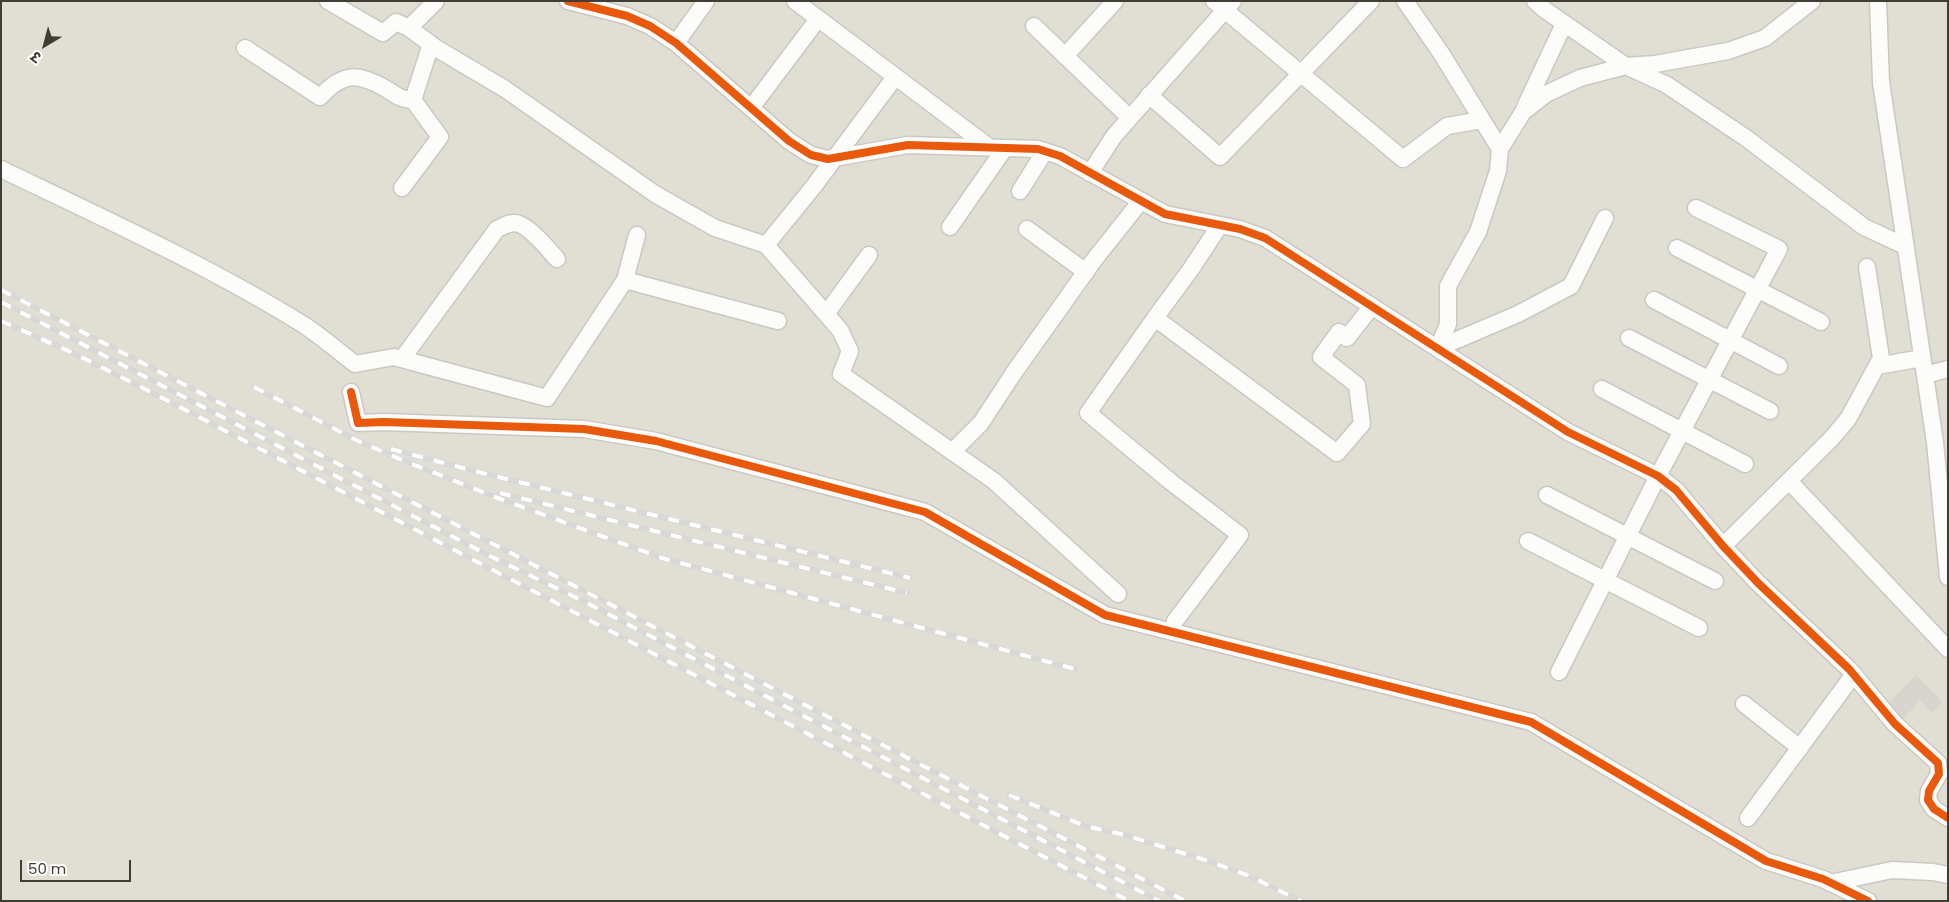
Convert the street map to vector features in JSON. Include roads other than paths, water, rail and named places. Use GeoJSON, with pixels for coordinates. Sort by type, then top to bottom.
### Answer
{"type":"FeatureCollection","features":[{"type":"Feature","properties":{"kind":"street"},"geometry":{"type":"LineString","coordinates":[[328,1],[383,33],[396,22],[409,28],[431,44],[505,89],[655,194],[715,228],[766,245],[840,330],[850,351],[841,374],[994,481],[1118,594]]}},
{"type":"Feature","properties":{"kind":"street"},"geometry":{"type":"LineString","coordinates":[[409,28],[436,1]]}},
{"type":"Feature","properties":{"kind":"street"},"geometry":{"type":"LineString","coordinates":[[568,1],[626,16],[650,26],[676,43],[789,141],[811,155],[828,158],[908,145],[1038,149],[1060,156],[1140,202],[1165,214],[1240,229],[1265,238],[1568,432],[1658,476],[1676,490],[1723,546],[1758,583],[1854,674],[1895,724],[1938,763],[1943,777],[1929,791],[1928,800],[1934,809],[1948,818]]}},
{"type":"Feature","properties":{"kind":"street"},"geometry":{"type":"LineString","coordinates":[[676,43],[706,1]]}},
{"type":"Feature","properties":{"kind":"street"},"geometry":{"type":"LineString","coordinates":[[795,1],[895,77],[997,148]]}},
{"type":"Feature","properties":{"kind":"street"},"geometry":{"type":"LineString","coordinates":[[1065,56],[1115,1]]}},
{"type":"Feature","properties":{"kind":"street"},"geometry":{"type":"LineString","coordinates":[[1149,95],[1220,157],[1371,1]]}},
{"type":"Feature","properties":{"kind":"street"},"geometry":{"type":"LineString","coordinates":[[1405,1],[1441,52],[1500,149]]}},
{"type":"Feature","properties":{"kind":"street"},"geometry":{"type":"LineString","coordinates":[[1535,1],[1564,24],[1626,66],[1667,85],[1746,138],[1864,227],[1905,246]]}},
{"type":"Feature","properties":{"kind":"street"},"geometry":{"type":"LineString","coordinates":[[1523,112],[1546,94],[1580,78],[1626,66],[1655,64],[1728,51],[1765,38],[1812,1]]}},
{"type":"Feature","properties":{"kind":"street"},"geometry":{"type":"LineString","coordinates":[[1878,1],[1882,91],[1935,442],[1948,577]]}},
{"type":"Feature","properties":{"kind":"street"},"geometry":{"type":"LineString","coordinates":[[1090,174],[1114,136],[1224,4],[1301,73],[1403,159],[1447,126],[1482,120]]}},
{"type":"Feature","properties":{"kind":"street"},"geometry":{"type":"LineString","coordinates":[[751,108],[818,19]]}},
{"type":"Feature","properties":{"kind":"street"},"geometry":{"type":"LineString","coordinates":[[1438,348],[1448,324],[1448,286],[1478,232],[1498,171],[1500,149],[1523,112],[1564,24]]}},
{"type":"Feature","properties":{"kind":"street"},"geometry":{"type":"LineString","coordinates":[[1034,26],[1130,118]]}},
{"type":"Feature","properties":{"kind":"street"},"geometry":{"type":"LineString","coordinates":[[413,100],[431,44]]}},
{"type":"Feature","properties":{"kind":"street"},"geometry":{"type":"LineString","coordinates":[[245,48],[320,97],[331,84],[345,77],[363,77],[403,100],[413,100]]}},
{"type":"Feature","properties":{"kind":"street"},"geometry":{"type":"LineString","coordinates":[[766,245],[836,157],[895,77]]}},
{"type":"Feature","properties":{"kind":"street"},"geometry":{"type":"LineString","coordinates":[[402,188],[440,137],[413,100]]}},
{"type":"Feature","properties":{"kind":"street"},"geometry":{"type":"LineString","coordinates":[[950,226],[997,148]]}},
{"type":"Feature","properties":{"kind":"street"},"geometry":{"type":"LineString","coordinates":[[1020,192],[1045,151]]}},
{"type":"Feature","properties":{"kind":"street"},"geometry":{"type":"LineString","coordinates":[[1,169],[152,241],[218,277],[304,326],[356,364],[394,357],[547,398],[625,280],[637,235]]}},
{"type":"Feature","properties":{"kind":"street"},"geometry":{"type":"LineString","coordinates":[[952,452],[981,423],[1013,374],[1086,272],[1140,202]]}},
{"type":"Feature","properties":{"kind":"street"},"geometry":{"type":"LineString","coordinates":[[1559,672],[1658,476],[1759,290],[1779,249],[1696,208]]}},
{"type":"Feature","properties":{"kind":"street"},"geometry":{"type":"LineString","coordinates":[[1438,348],[1518,314],[1571,286],[1605,218]]}},
{"type":"Feature","properties":{"kind":"street"},"geometry":{"type":"LineString","coordinates":[[402,359],[497,229],[508,223],[520,224],[536,236],[557,259]]}},
{"type":"Feature","properties":{"kind":"street"},"geometry":{"type":"LineString","coordinates":[[1175,621],[1240,535],[1171,482],[1088,413],[1191,269],[1220,225]]}},
{"type":"Feature","properties":{"kind":"street"},"geometry":{"type":"LineString","coordinates":[[1028,229],[1086,272]]}},
{"type":"Feature","properties":{"kind":"street"},"geometry":{"type":"LineString","coordinates":[[1677,248],[1821,322]]}},
{"type":"Feature","properties":{"kind":"street"},"geometry":{"type":"LineString","coordinates":[[826,314],[869,255]]}},
{"type":"Feature","properties":{"kind":"street"},"geometry":{"type":"LineString","coordinates":[[1723,546],[1831,439],[1848,419],[1877,366],[1881,358],[1866,267]]}},
{"type":"Feature","properties":{"kind":"street"},"geometry":{"type":"LineString","coordinates":[[625,280],[778,321]]}},
{"type":"Feature","properties":{"kind":"street"},"geometry":{"type":"LineString","coordinates":[[1654,300],[1779,366]]}},
{"type":"Feature","properties":{"kind":"street"},"geometry":{"type":"LineString","coordinates":[[1155,318],[1337,453],[1362,424],[1357,385],[1321,357],[1339,332],[1347,338],[1372,306]]}},
{"type":"Feature","properties":{"kind":"street"},"geometry":{"type":"LineString","coordinates":[[1629,338],[1770,411]]}},
{"type":"Feature","properties":{"kind":"street"},"geometry":{"type":"LineString","coordinates":[[1877,366],[1922,358]]}},
{"type":"Feature","properties":{"kind":"street"},"geometry":{"type":"LineString","coordinates":[[1925,375],[1948,369]]}},
{"type":"Feature","properties":{"kind":"street"},"geometry":{"type":"LineString","coordinates":[[1602,389],[1745,464]]}},
{"type":"Feature","properties":{"kind":"street"},"geometry":{"type":"LineString","coordinates":[[351,392],[358,423],[393,422],[593,431],[656,441],[925,512],[1105,615],[1531,722],[1766,861],[1830,883],[1868,901]]}},
{"type":"Feature","properties":{"kind":"street"},"geometry":{"type":"LineString","coordinates":[[1790,480],[1948,650]]}},
{"type":"Feature","properties":{"kind":"street"},"geometry":{"type":"LineString","coordinates":[[1548,494],[1715,581]]}},
{"type":"Feature","properties":{"kind":"street"},"geometry":{"type":"LineString","coordinates":[[1528,540],[1699,628]]}},
{"type":"Feature","properties":{"kind":"street"},"geometry":{"type":"LineString","coordinates":[[1748,818],[1854,674]]}},
{"type":"Feature","properties":{"kind":"street"},"geometry":{"type":"LineString","coordinates":[[1744,704],[1800,748]]}},
{"type":"Feature","properties":{"kind":"street"},"geometry":{"type":"LineString","coordinates":[[1784,867],[1841,901]]}},
{"type":"Feature","properties":{"kind":"street"},"geometry":{"type":"LineString","coordinates":[[1830,883],[1892,870],[1947,874]]}},
{"type":"Feature","properties":{"kind":"railway"},"geometry":{"type":"LineString","coordinates":[[1,290],[1185,901]]}},
{"type":"Feature","properties":{"kind":"railway"},"geometry":{"type":"LineString","coordinates":[[1,302],[492,557],[585,602],[1159,901]]}},
{"type":"Feature","properties":{"kind":"railway"},"geometry":{"type":"LineString","coordinates":[[1,321],[73,353],[145,389],[1129,901]]}},
{"type":"Feature","properties":{"kind":"railway"},"geometry":{"type":"LineString","coordinates":[[254,387],[358,441],[402,460],[495,497],[662,558],[1075,669]]}},
{"type":"Feature","properties":{"kind":"railway"},"geometry":{"type":"LineString","coordinates":[[391,449],[910,578]]}},
{"type":"Feature","properties":{"kind":"railway"},"geometry":{"type":"LineString","coordinates":[[500,493],[907,593]]}},
{"type":"Feature","properties":{"kind":"railway"},"geometry":{"type":"LineString","coordinates":[[1009,795],[1085,826],[1125,835],[1247,875],[1301,901]]}}]}
